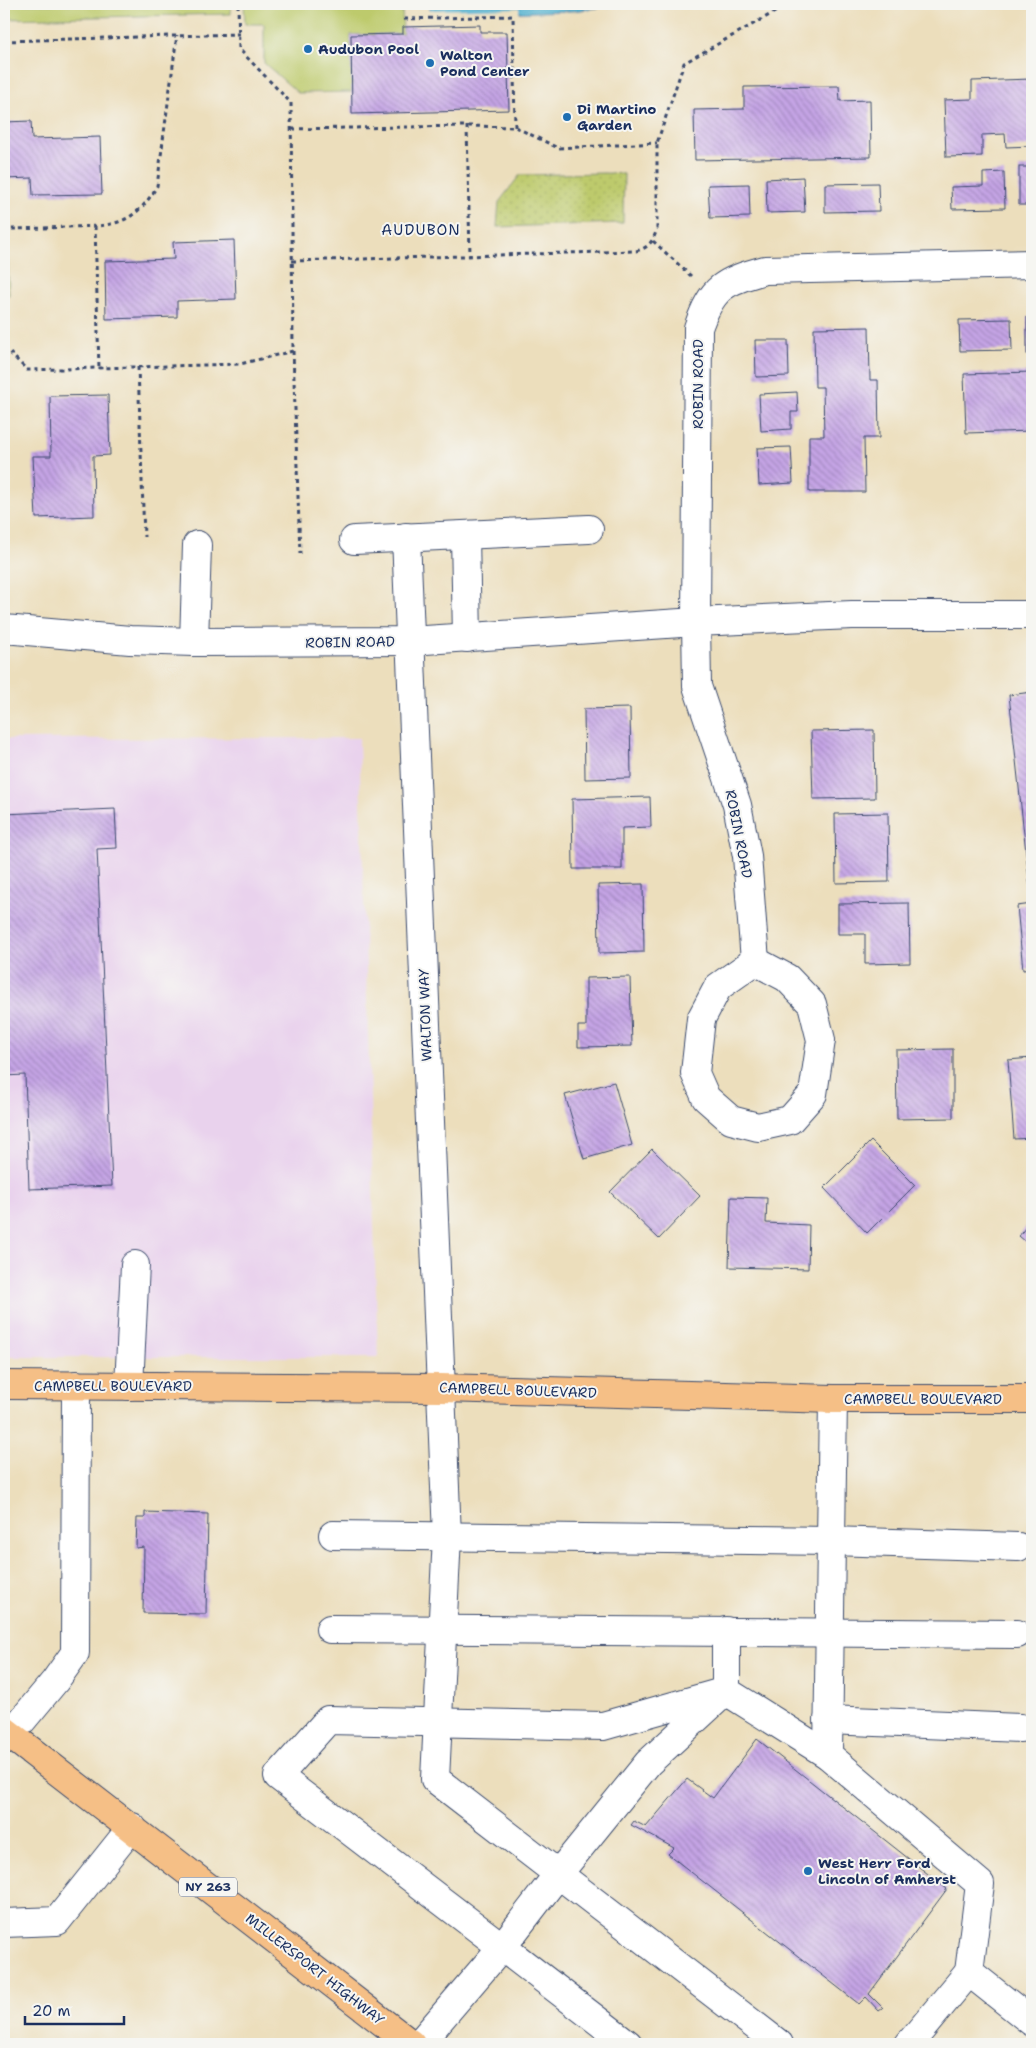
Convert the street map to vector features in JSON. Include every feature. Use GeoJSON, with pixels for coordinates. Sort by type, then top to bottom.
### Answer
{"type":"FeatureCollection","features":[{"type":"Feature","properties":{"kind":"main road","name":"CAMPBELL BOULEVARD"},"geometry":{"type":"LineString","coordinates":[[4,1385],[441,1388],[833,1399],[1032,1399]]}},
{"type":"Feature","properties":{"kind":"main road","name":"MILLERSPORT HIGHWAY"},"geometry":{"type":"LineString","coordinates":[[7,1732],[411,2044]]}},
{"type":"Feature","properties":{"kind":"street","name":"ROBIN ROAD"},"geometry":{"type":"LineString","coordinates":[[755,961],[746,856],[737,804],[697,686],[698,328],[704,311],[712,296],[723,285],[738,277],[765,270],[1032,264]]}},
{"type":"Feature","properties":{"kind":"street"},"geometry":{"type":"LineString","coordinates":[[354,540],[589,529]]}},
{"type":"Feature","properties":{"kind":"street"},"geometry":{"type":"LineString","coordinates":[[465,535],[467,638]]}},
{"type":"Feature","properties":{"kind":"street","name":"WALTON WAY"},"geometry":{"type":"LineString","coordinates":[[406,537],[446,1536],[436,1779],[559,1873]]}},
{"type":"Feature","properties":{"kind":"street"},"geometry":{"type":"LineString","coordinates":[[194,642],[198,546]]}},
{"type":"Feature","properties":{"kind":"street","name":"ROBIN ROAD"},"geometry":{"type":"LineString","coordinates":[[4,629],[130,640],[194,642],[410,641],[696,622],[852,615],[1032,615]]}},
{"type":"Feature","properties":{"kind":"street"},"geometry":{"type":"LineString","coordinates":[[755,961],[787,978],[812,1004],[821,1040],[813,1094],[790,1120],[758,1127],[731,1120],[706,1098],[695,1073],[701,1019],[718,987],[755,961]]}},
{"type":"Feature","properties":{"kind":"street"},"geometry":{"type":"LineString","coordinates":[[129,1386],[135,1265]]}},
{"type":"Feature","properties":{"kind":"street"},"geometry":{"type":"LineString","coordinates":[[7,1732],[75,1654],[76,1385]]}},
{"type":"Feature","properties":{"kind":"street"},"geometry":{"type":"LineString","coordinates":[[828,1755],[833,1399]]}},
{"type":"Feature","properties":{"kind":"street"},"geometry":{"type":"LineString","coordinates":[[333,1534],[831,1541],[1018,1547]]}},
{"type":"Feature","properties":{"kind":"street"},"geometry":{"type":"LineString","coordinates":[[330,1629],[1017,1634]]}},
{"type":"Feature","properties":{"kind":"street"},"geometry":{"type":"LineString","coordinates":[[418,2044],[502,1947],[648,1763],[726,1691],[726,1631]]}},
{"type":"Feature","properties":{"kind":"street"},"geometry":{"type":"LineString","coordinates":[[628,2044],[278,1776],[328,1720],[603,1726],[726,1691],[828,1755],[980,1884],[969,1972],[909,2044]]}},
{"type":"Feature","properties":{"kind":"street"},"geometry":{"type":"LineString","coordinates":[[828,1720],[1020,1728]]}},
{"type":"Feature","properties":{"kind":"street"},"geometry":{"type":"LineString","coordinates":[[4,1923],[57,1921],[132,1827]]}},
{"type":"Feature","properties":{"kind":"street"},"geometry":{"type":"LineString","coordinates":[[559,1873],[779,2044]]}},
{"type":"Feature","properties":{"kind":"street"},"geometry":{"type":"LineString","coordinates":[[969,1972],[1032,2022]]}},
{"type":"Feature","properties":{"kind":"street"},"geometry":{"type":"LineString","coordinates":[[1026,2044],[1032,2037]]}},
{"type":"Feature","properties":{"kind":"path"},"geometry":{"type":"LineString","coordinates":[[238,4],[239,49],[291,103],[293,351],[300,554]]}},
{"type":"Feature","properties":{"kind":"path"},"geometry":{"type":"LineString","coordinates":[[292,261],[645,249],[653,241],[656,229],[657,143],[684,63],[789,4]]}},
{"type":"Feature","properties":{"kind":"path"},"geometry":{"type":"LineString","coordinates":[[404,19],[513,16],[515,127]]}},
{"type":"Feature","properties":{"kind":"path"},"geometry":{"type":"LineString","coordinates":[[4,41],[239,34]]}},
{"type":"Feature","properties":{"kind":"path"},"geometry":{"type":"LineString","coordinates":[[4,230],[107,226],[124,220],[147,203],[157,186],[177,35]]}},
{"type":"Feature","properties":{"kind":"path"},"geometry":{"type":"LineString","coordinates":[[467,126],[470,255]]}},
{"type":"Feature","properties":{"kind":"path"},"geometry":{"type":"LineString","coordinates":[[292,129],[515,127],[558,148],[657,143]]}},
{"type":"Feature","properties":{"kind":"path"},"geometry":{"type":"LineString","coordinates":[[95,226],[99,369]]}},
{"type":"Feature","properties":{"kind":"path"},"geometry":{"type":"LineString","coordinates":[[653,241],[712,296]]}},
{"type":"Feature","properties":{"kind":"path"},"geometry":{"type":"LineString","coordinates":[[4,347],[27,370],[240,364],[293,351]]}},
{"type":"Feature","properties":{"kind":"path"},"geometry":{"type":"LineString","coordinates":[[138,367],[144,537]]}},
{"type":"Feature","properties":{"kind":"shaded area"},"geometry":{"type":"Polygon","coordinates":[[[359,738],[378,1357],[4,1357],[4,739],[359,738]]]}},
{"type":"Feature","properties":{"kind":"green space"},"geometry":{"type":"Polygon","coordinates":[[[4,4],[231,4],[231,14],[4,19],[4,4]]]}},
{"type":"Feature","properties":{"kind":"green space","name":"Audubon Pool"},"geometry":{"type":"Polygon","coordinates":[[[244,4],[402,4],[403,34],[351,35],[352,92],[298,93],[264,63],[264,24],[245,24],[244,4]]]}},
{"type":"Feature","properties":{"kind":"green space"},"geometry":{"type":"Polygon","coordinates":[[[624,174],[623,223],[497,227],[499,202],[520,175],[624,174]]]}},
{"type":"Feature","properties":{"kind":"green space"},"geometry":{"type":"Polygon","coordinates":[[[4,241],[7,241],[9,295],[4,295],[4,241]]]}},
{"type":"Feature","properties":{"kind":"water"},"geometry":{"type":"Polygon","coordinates":[[[428,4],[632,4],[572,11],[431,15],[428,4]]]}},
{"type":"Feature","properties":{"kind":"pier"},"geometry":{"type":"Polygon","coordinates":[[[519,8],[519,15],[431,18],[427,10],[519,8]]]}},
{"type":"Feature","properties":{"kind":"building","name":"Walton Pond Center"},"geometry":{"type":"Polygon","coordinates":[[[480,25],[480,32],[507,32],[509,110],[352,114],[351,35],[403,34],[403,27],[480,25]]]}},
{"type":"Feature","properties":{"kind":"building"},"geometry":{"type":"Polygon","coordinates":[[[1032,79],[1032,146],[1006,147],[1005,134],[982,135],[982,156],[946,157],[944,100],[972,99],[972,81],[1032,79]]]}},
{"type":"Feature","properties":{"kind":"building"},"geometry":{"type":"Polygon","coordinates":[[[839,86],[840,101],[870,100],[871,157],[695,160],[694,110],[744,109],[744,87],[839,86]]]}},
{"type":"Feature","properties":{"kind":"building"},"geometry":{"type":"Polygon","coordinates":[[[31,121],[32,139],[100,137],[102,194],[33,195],[32,178],[4,179],[4,122],[31,121]]]}},
{"type":"Feature","properties":{"kind":"building"},"geometry":{"type":"Polygon","coordinates":[[[1019,167],[1032,167],[1032,205],[1019,205],[1019,167]]]}},
{"type":"Feature","properties":{"kind":"building"},"geometry":{"type":"Polygon","coordinates":[[[1004,172],[1005,208],[952,209],[951,187],[983,186],[983,173],[1004,172]]]}},
{"type":"Feature","properties":{"kind":"building"},"geometry":{"type":"Polygon","coordinates":[[[803,177],[805,212],[767,213],[766,179],[803,177]]]}},
{"type":"Feature","properties":{"kind":"building"},"geometry":{"type":"Polygon","coordinates":[[[878,183],[879,211],[825,212],[825,184],[878,183]]]}},
{"type":"Feature","properties":{"kind":"building"},"geometry":{"type":"Polygon","coordinates":[[[749,184],[750,217],[710,218],[708,185],[749,184]]]}},
{"type":"Feature","properties":{"kind":"building"},"geometry":{"type":"Polygon","coordinates":[[[234,240],[236,299],[177,301],[177,317],[106,319],[105,261],[174,259],[173,242],[234,240]]]}},
{"type":"Feature","properties":{"kind":"building"},"geometry":{"type":"Polygon","coordinates":[[[1027,317],[1032,317],[1032,354],[1027,354],[1027,317]]]}},
{"type":"Feature","properties":{"kind":"building"},"geometry":{"type":"Polygon","coordinates":[[[1011,319],[1012,350],[960,351],[959,320],[1011,319]]]}},
{"type":"Feature","properties":{"kind":"building"},"geometry":{"type":"Polygon","coordinates":[[[869,327],[870,380],[878,380],[879,438],[864,438],[865,492],[809,492],[809,436],[824,436],[823,387],[815,387],[814,328],[869,327]]]}},
{"type":"Feature","properties":{"kind":"building"},"geometry":{"type":"Polygon","coordinates":[[[755,340],[788,340],[789,376],[756,377],[755,340]]]}},
{"type":"Feature","properties":{"kind":"building"},"geometry":{"type":"Polygon","coordinates":[[[1032,372],[1032,431],[966,433],[964,374],[1032,372]]]}},
{"type":"Feature","properties":{"kind":"building"},"geometry":{"type":"Polygon","coordinates":[[[797,392],[798,412],[791,412],[791,429],[761,431],[759,394],[797,392]]]}},
{"type":"Feature","properties":{"kind":"building"},"geometry":{"type":"Polygon","coordinates":[[[108,395],[110,455],[93,456],[94,516],[36,518],[33,456],[51,456],[50,396],[108,395]]]}},
{"type":"Feature","properties":{"kind":"building"},"geometry":{"type":"Polygon","coordinates":[[[791,447],[793,483],[759,485],[757,448],[791,447]]]}},
{"type":"Feature","properties":{"kind":"building"},"geometry":{"type":"Polygon","coordinates":[[[1032,692],[1032,899],[1031,899],[1009,695],[1032,692]]]}},
{"type":"Feature","properties":{"kind":"building"},"geometry":{"type":"Polygon","coordinates":[[[630,708],[631,778],[585,779],[584,709],[630,708]]]}},
{"type":"Feature","properties":{"kind":"building"},"geometry":{"type":"Polygon","coordinates":[[[874,730],[875,798],[813,799],[811,731],[874,730]]]}},
{"type":"Feature","properties":{"kind":"building"},"geometry":{"type":"Polygon","coordinates":[[[650,797],[651,827],[622,828],[622,869],[573,869],[572,799],[650,797]]]}},
{"type":"Feature","properties":{"kind":"building"},"geometry":{"type":"Polygon","coordinates":[[[115,809],[117,848],[97,849],[112,1186],[29,1189],[25,1075],[4,1076],[4,814],[115,809]]]}},
{"type":"Feature","properties":{"kind":"building"},"geometry":{"type":"Polygon","coordinates":[[[888,813],[889,882],[836,883],[835,814],[888,813]]]}},
{"type":"Feature","properties":{"kind":"building"},"geometry":{"type":"Polygon","coordinates":[[[643,884],[644,952],[599,953],[598,885],[643,884]]]}},
{"type":"Feature","properties":{"kind":"building"},"geometry":{"type":"Polygon","coordinates":[[[909,903],[910,963],[865,964],[865,934],[838,934],[838,904],[909,903]]]}},
{"type":"Feature","properties":{"kind":"building"},"geometry":{"type":"Polygon","coordinates":[[[1032,904],[1032,969],[1023,970],[1017,906],[1032,904]]]}},
{"type":"Feature","properties":{"kind":"building"},"geometry":{"type":"Polygon","coordinates":[[[630,977],[632,1046],[578,1047],[578,1026],[586,1026],[586,978],[630,977]]]}},
{"type":"Feature","properties":{"kind":"building"},"geometry":{"type":"Polygon","coordinates":[[[953,1049],[953,1118],[897,1119],[896,1050],[953,1049]]]}},
{"type":"Feature","properties":{"kind":"building"},"geometry":{"type":"Polygon","coordinates":[[[1032,1058],[1032,1138],[1014,1139],[1008,1060],[1032,1058]]]}},
{"type":"Feature","properties":{"kind":"building"},"geometry":{"type":"Polygon","coordinates":[[[614,1082],[632,1145],[584,1159],[565,1095],[614,1082]]]}},
{"type":"Feature","properties":{"kind":"building"},"geometry":{"type":"Polygon","coordinates":[[[871,1141],[915,1185],[867,1233],[824,1188],[871,1141]]]}},
{"type":"Feature","properties":{"kind":"building"},"geometry":{"type":"Polygon","coordinates":[[[652,1149],[700,1196],[659,1239],[610,1192],[652,1149]]]}},
{"type":"Feature","properties":{"kind":"building"},"geometry":{"type":"Polygon","coordinates":[[[731,1197],[767,1198],[766,1223],[809,1225],[808,1269],[729,1267],[731,1197]]]}},
{"type":"Feature","properties":{"kind":"building"},"geometry":{"type":"Polygon","coordinates":[[[1032,1219],[1032,1247],[1019,1236],[1032,1219]]]}},
{"type":"Feature","properties":{"kind":"building"},"geometry":{"type":"Polygon","coordinates":[[[145,1512],[208,1514],[206,1614],[143,1613],[144,1547],[136,1548],[137,1518],[145,1518],[145,1512]]]}},
{"type":"Feature","properties":{"kind":"building","name":"West Herr Ford Lincoln of Amherst"},"geometry":{"type":"Polygon","coordinates":[[[757,1739],[947,1889],[869,1994],[883,2008],[879,2011],[866,1997],[859,2004],[668,1854],[674,1848],[631,1825],[634,1821],[646,1827],[687,1779],[713,1798],[757,1739]]]}},
{"type":"Feature","properties":{"kind":"place","name":"Audubon Pool"},"geometry":{"type":"Point","coordinates":[308,49]}},
{"type":"Feature","properties":{"kind":"place","name":"Walton Pond Center"},"geometry":{"type":"Point","coordinates":[430,63]}},
{"type":"Feature","properties":{"kind":"place","name":"Di Martino Garden"},"geometry":{"type":"Point","coordinates":[567,117]}},
{"type":"Feature","properties":{"kind":"place","name":"West Herr Ford Lincoln of Amherst"},"geometry":{"type":"Point","coordinates":[808,1871]}},
{"type":"Feature","properties":{"kind":"district","name":"AUDUBON"},"geometry":{"type":"Point","coordinates":[421,230]}}]}
